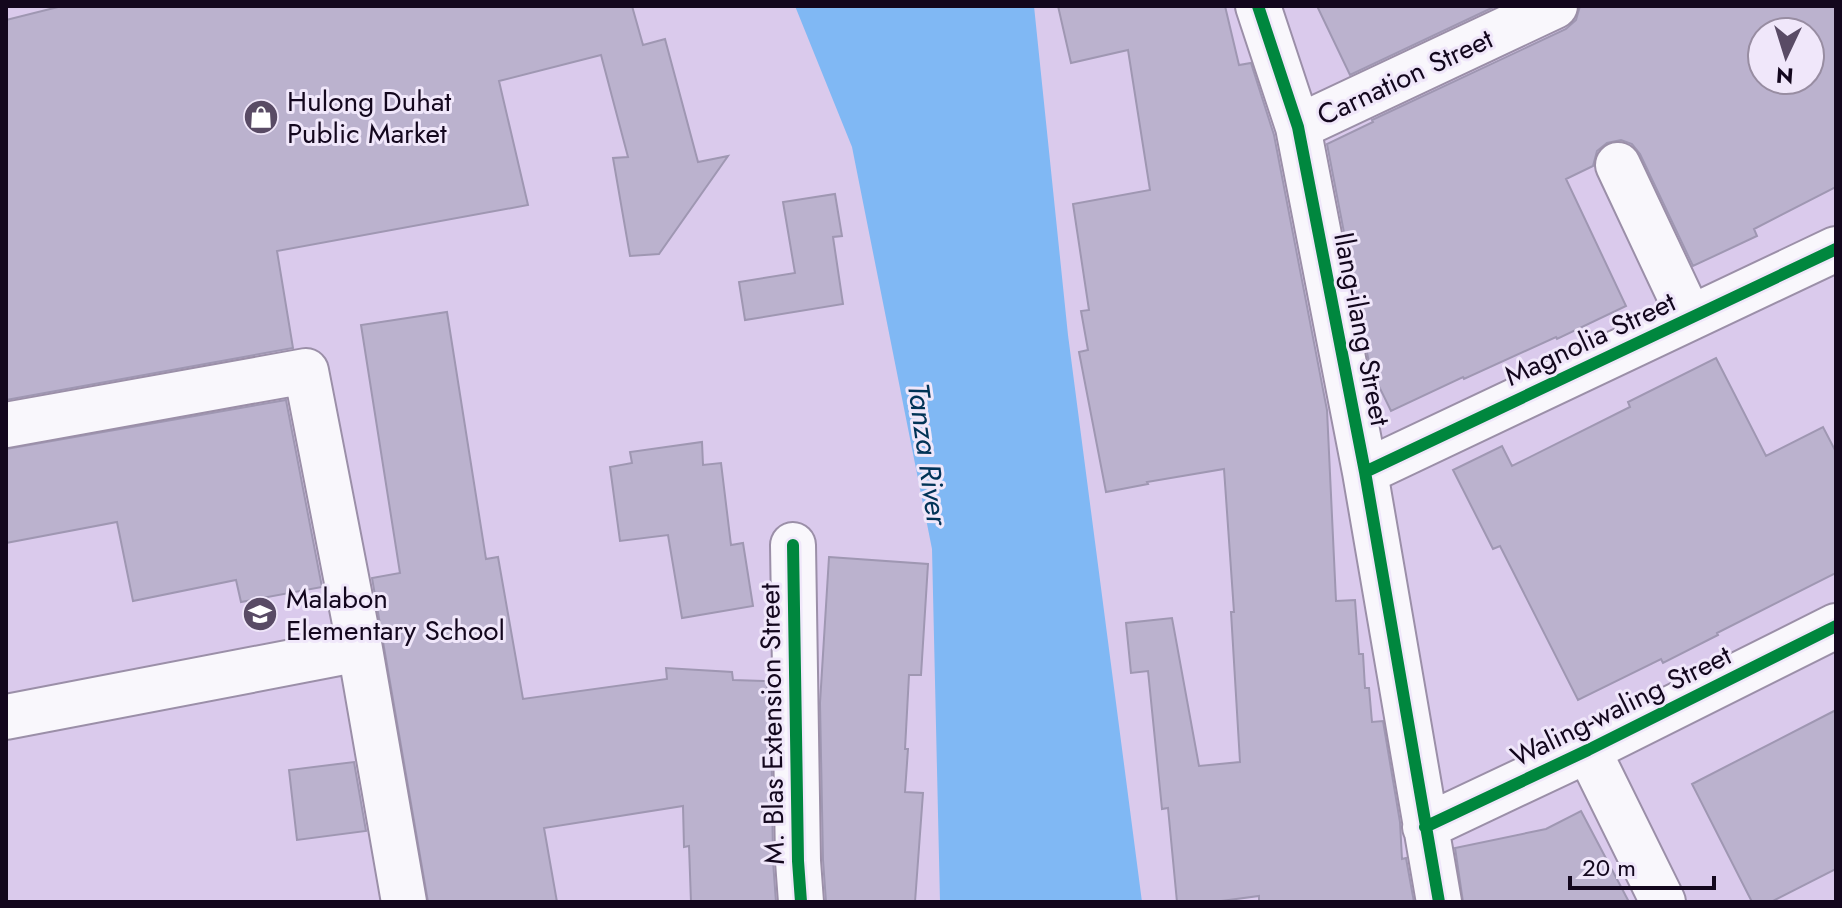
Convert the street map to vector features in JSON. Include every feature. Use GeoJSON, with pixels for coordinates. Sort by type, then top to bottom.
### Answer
{"type":"FeatureCollection","features":[{"type":"Feature","properties":{"kind":"street","name":"Ilang-ilang Street"},"geometry":{"type":"LineString","coordinates":[[1258,6],[1298,127],[1365,472],[1439,902]]}},
{"type":"Feature","properties":{"kind":"street","name":"Carnation Street"},"geometry":{"type":"LineString","coordinates":[[1298,127],[1555,6]]}},
{"type":"Feature","properties":{"kind":"street"},"geometry":{"type":"LineString","coordinates":[[1618,165],[1690,318]]}},
{"type":"Feature","properties":{"kind":"street","name":"Magnolia Street"},"geometry":{"type":"LineString","coordinates":[[1365,472],[1836,249]]}},
{"type":"Feature","properties":{"kind":"street"},"geometry":{"type":"LineString","coordinates":[[6,425],[306,371],[360,649],[404,902]]}},
{"type":"Feature","properties":{"kind":"street","name":"M. Blas Extension Street"},"geometry":{"type":"LineString","coordinates":[[793,545],[801,902]]}},
{"type":"Feature","properties":{"kind":"street","name":"Waling-waling Street"},"geometry":{"type":"LineString","coordinates":[[1425,827],[1588,750],[1836,626]]}},
{"type":"Feature","properties":{"kind":"street"},"geometry":{"type":"LineString","coordinates":[[6,717],[360,649]]}},
{"type":"Feature","properties":{"kind":"street"},"geometry":{"type":"LineString","coordinates":[[1588,750],[1663,902]]}},
{"type":"Feature","properties":{"kind":"water","name":"Tanza River"},"geometry":{"type":"Polygon","coordinates":[[[795,6],[1034,6],[1068,335],[1142,902],[940,902],[932,549],[852,147],[795,6]]]}},
{"type":"Feature","properties":{"kind":"building","name":"Hulong Duhat Public Market"},"geometry":{"type":"Polygon","coordinates":[[[62,6],[632,6],[643,45],[665,39],[698,162],[728,156],[659,254],[630,256],[613,158],[628,157],[601,55],[499,81],[528,205],[277,251],[293,348],[6,400],[6,20],[62,6]]]}},
{"type":"Feature","properties":{"kind":"building"},"geometry":{"type":"Polygon","coordinates":[[[1058,6],[1225,6],[1239,65],[1251,63],[1274,135],[1327,410],[1336,601],[1355,600],[1365,688],[1369,688],[1372,722],[1383,721],[1400,822],[1402,859],[1406,858],[1414,902],[1259,902],[1259,896],[1214,902],[1177,902],[1168,808],[1162,809],[1148,671],[1131,673],[1126,623],[1172,618],[1199,766],[1240,762],[1224,469],[1106,492],[1079,352],[1088,350],[1081,311],[1089,310],[1073,204],[1150,190],[1128,50],[1071,63],[1058,6]]]}},
{"type":"Feature","properties":{"kind":"building"},"geometry":{"type":"Polygon","coordinates":[[[1317,6],[1496,6],[1350,75],[1317,6]]]}},
{"type":"Feature","properties":{"kind":"building"},"geometry":{"type":"Polygon","coordinates":[[[1580,6],[1836,6],[1836,187],[1754,229],[1757,236],[1693,266],[1640,154],[1632,144],[1621,140],[1607,143],[1597,151],[1593,166],[1566,179],[1626,306],[1391,411],[1370,368],[1327,144],[1566,29],[1576,20],[1580,6]]]}},
{"type":"Feature","properties":{"kind":"building"},"geometry":{"type":"Polygon","coordinates":[[[835,194],[842,236],[833,237],[843,304],[745,320],[739,282],[795,273],[783,202],[835,194]]]}},
{"type":"Feature","properties":{"kind":"building"},"geometry":{"type":"Polygon","coordinates":[[[447,312],[486,559],[498,557],[523,699],[667,679],[666,668],[732,672],[733,680],[766,681],[771,710],[776,902],[691,902],[689,846],[684,847],[683,806],[544,828],[557,902],[428,902],[372,578],[400,573],[361,325],[447,312]]]}},
{"type":"Feature","properties":{"kind":"building"},"geometry":{"type":"Polygon","coordinates":[[[1716,358],[1766,456],[1823,427],[1836,452],[1836,573],[1663,663],[1661,659],[1578,700],[1500,546],[1493,549],[1453,470],[1502,446],[1512,466],[1630,407],[1628,402],[1716,358]]]}},
{"type":"Feature","properties":{"kind":"building"},"geometry":{"type":"Polygon","coordinates":[[[286,400],[322,587],[241,602],[236,580],[133,601],[117,522],[6,543],[6,449],[286,400]]]}},
{"type":"Feature","properties":{"kind":"building"},"geometry":{"type":"Polygon","coordinates":[[[702,442],[703,465],[721,463],[731,545],[743,543],[753,606],[682,618],[668,535],[620,541],[610,467],[632,463],[630,452],[702,442]]]}},
{"type":"Feature","properties":{"kind":"building"},"geometry":{"type":"Polygon","coordinates":[[[829,557],[928,564],[921,675],[909,675],[905,749],[908,749],[905,792],[923,793],[915,902],[826,902],[820,703],[829,557]]]}},
{"type":"Feature","properties":{"kind":"building"},"geometry":{"type":"Polygon","coordinates":[[[1836,710],[1836,869],[1771,902],[1752,902],[1692,784],[1836,710]]]}},
{"type":"Feature","properties":{"kind":"building"},"geometry":{"type":"Polygon","coordinates":[[[354,762],[366,831],[297,840],[289,770],[354,762]]]}},
{"type":"Feature","properties":{"kind":"building"},"geometry":{"type":"Polygon","coordinates":[[[1581,811],[1629,902],[1463,902],[1455,848],[1546,829],[1581,811]]]}},
{"type":"Feature","properties":{"kind":"cycle path"},"geometry":{"type":"LineString","coordinates":[[1258,6],[1298,127],[1365,472],[1439,902]]}},
{"type":"Feature","properties":{"kind":"cycle path"},"geometry":{"type":"LineString","coordinates":[[1365,472],[1836,249]]}},
{"type":"Feature","properties":{"kind":"cycle path"},"geometry":{"type":"LineString","coordinates":[[793,545],[801,902]]}},
{"type":"Feature","properties":{"kind":"cycle path"},"geometry":{"type":"LineString","coordinates":[[1425,827],[1588,750],[1836,626]]}},
{"type":"Feature","properties":{"kind":"place","name":"Hulong Duhat Public Market"},"geometry":{"type":"Point","coordinates":[261,117]}},
{"type":"Feature","properties":{"kind":"place","name":"Malabon Elementary School"},"geometry":{"type":"Point","coordinates":[260,614]}}]}
